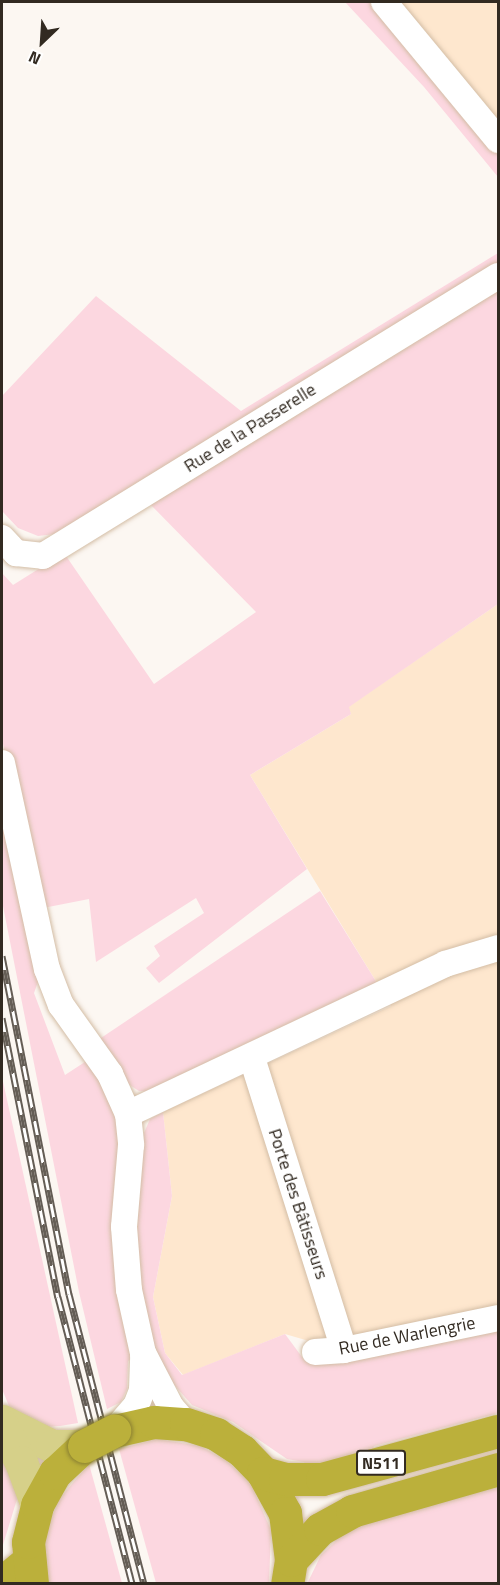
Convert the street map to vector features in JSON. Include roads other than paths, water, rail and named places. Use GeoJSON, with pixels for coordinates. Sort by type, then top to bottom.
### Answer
{"type":"FeatureCollection","features":[{"type":"Feature","properties":{"kind":"highway"},"geometry":{"type":"LineString","coordinates":[[2,1583],[30,1573],[37,1505],[55,1473],[84,1446],[114,1431],[154,1422],[186,1425],[216,1434],[242,1450],[263,1473],[285,1514],[289,1572]]}},
{"type":"Feature","properties":{"kind":"highway","name":"N511"},"geometry":{"type":"LineString","coordinates":[[263,1473],[285,1479],[322,1479],[498,1431]]}},
{"type":"Feature","properties":{"kind":"highway","name":"N511"},"geometry":{"type":"LineString","coordinates":[[289,1572],[320,1529],[352,1511],[498,1469]]}},
{"type":"Feature","properties":{"kind":"main road"},"geometry":{"type":"LineString","coordinates":[[2,1421],[52,1446],[84,1446]]}},
{"type":"Feature","properties":{"kind":"main road"},"geometry":{"type":"LineString","coordinates":[[2,1426],[21,1462],[37,1505]]}},
{"type":"Feature","properties":{"kind":"street"},"geometry":{"type":"LineString","coordinates":[[384,2],[498,140]]}},
{"type":"Feature","properties":{"kind":"street","name":"Rue de la Passerelle"},"geometry":{"type":"LineString","coordinates":[[2,538],[16,553],[42,556],[498,276]]}},
{"type":"Feature","properties":{"kind":"street"},"geometry":{"type":"LineString","coordinates":[[2,763],[46,969],[61,1005],[110,1074],[128,1114],[131,1145],[126,1245],[129,1290],[144,1353],[171,1407],[186,1425]]}},
{"type":"Feature","properties":{"kind":"street"},"geometry":{"type":"LineString","coordinates":[[128,1114],[252,1058],[445,964],[498,948]]}},
{"type":"Feature","properties":{"kind":"street","name":"Porte des Bâtisseurs"},"geometry":{"type":"LineString","coordinates":[[252,1058],[344,1350]]}},
{"type":"Feature","properties":{"kind":"street","name":"Rue de Warlengrie"},"geometry":{"type":"LineString","coordinates":[[315,1352],[344,1350],[498,1318]]}},
{"type":"Feature","properties":{"kind":"street"},"geometry":{"type":"LineString","coordinates":[[114,1431],[139,1398],[144,1353]]}},
{"type":"Feature","properties":{"kind":"railway"},"geometry":{"type":"LineString","coordinates":[[2,956],[69,1294],[144,1584]]}},
{"type":"Feature","properties":{"kind":"railway"},"geometry":{"type":"LineString","coordinates":[[2,1018],[58,1297],[132,1584]]}}]}
